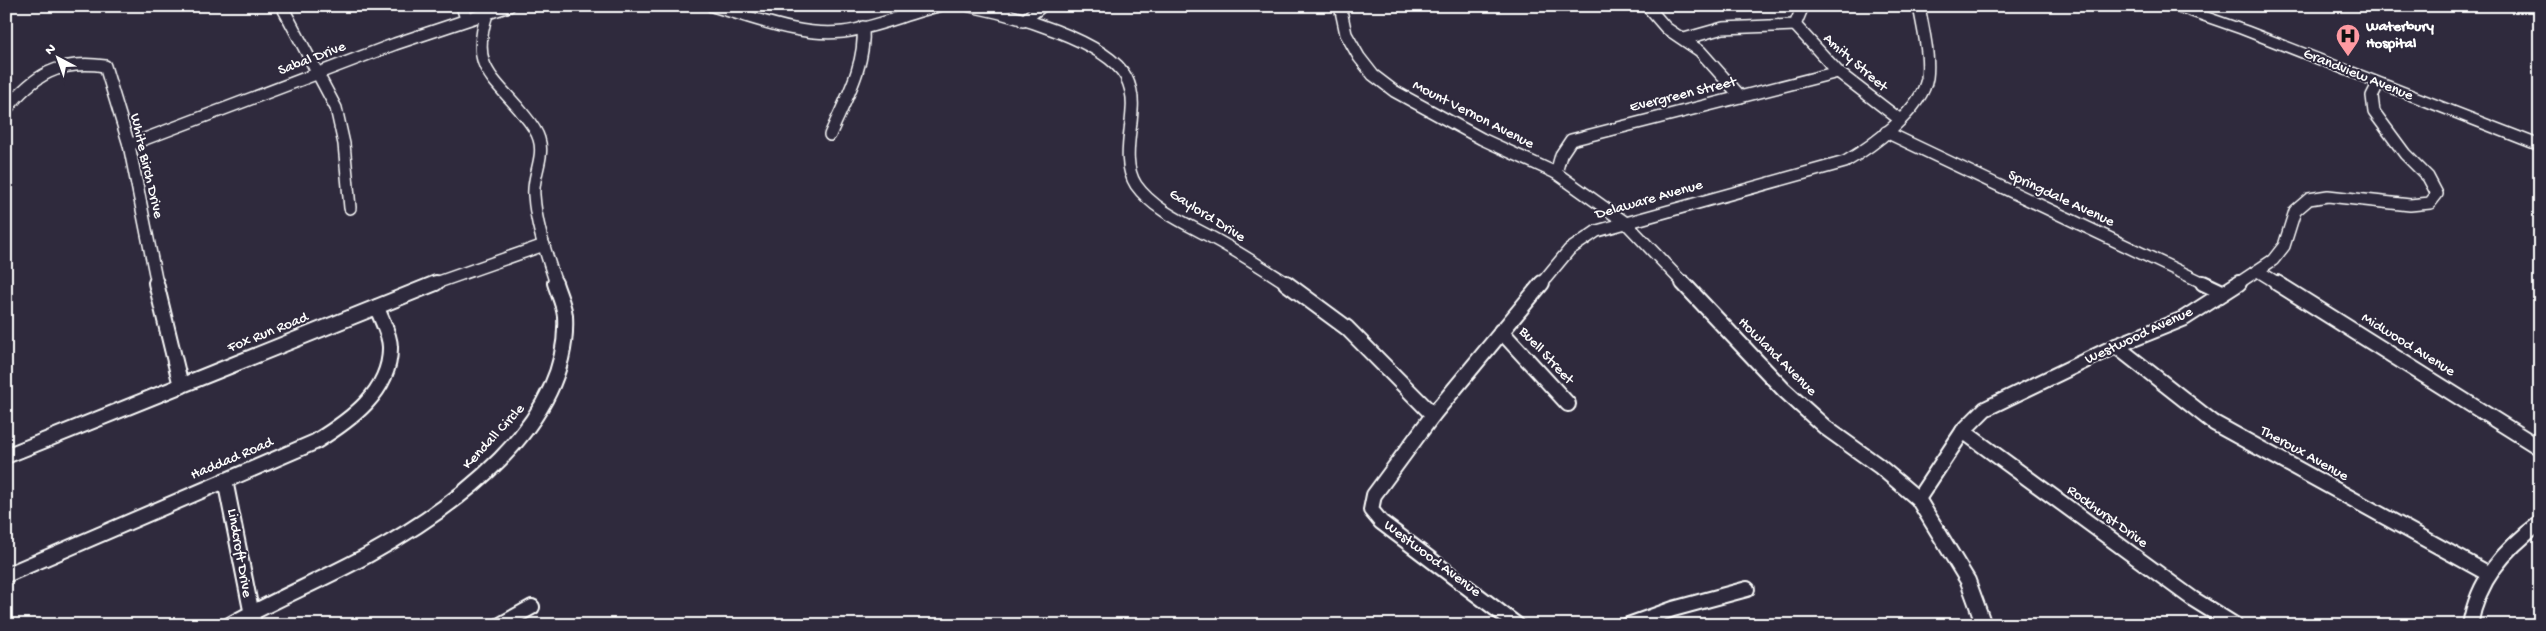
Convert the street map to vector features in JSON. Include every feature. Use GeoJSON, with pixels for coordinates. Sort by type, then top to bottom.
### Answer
{"type":"FeatureCollection","features":[{"type":"Feature","properties":{"kind":"main road","name":"Grandview Avenue"},"geometry":{"type":"LineString","coordinates":[[2175,6],[2244,30],[2540,146]]}},
{"type":"Feature","properties":{"kind":"street"},"geometry":{"type":"LineString","coordinates":[[284,6],[284,10],[316,73],[336,108],[344,144],[350,208]]}},
{"type":"Feature","properties":{"kind":"street"},"geometry":{"type":"LineString","coordinates":[[462,6],[466,19]]}},
{"type":"Feature","properties":{"kind":"street","name":"Sabal Drive"},"geometry":{"type":"LineString","coordinates":[[128,144],[189,124],[316,73],[466,19],[509,6]]}},
{"type":"Feature","properties":{"kind":"street"},"geometry":{"type":"LineString","coordinates":[[712,6],[792,27],[842,32],[916,10],[938,6]]}},
{"type":"Feature","properties":{"kind":"street","name":"Gaylord Drive"},"geometry":{"type":"LineString","coordinates":[[970,6],[993,10],[1023,21],[1086,46],[1115,63],[1128,82],[1134,104],[1128,153],[1131,171],[1136,184],[1165,210],[1316,304],[1350,331],[1433,416]]}},
{"type":"Feature","properties":{"kind":"street"},"geometry":{"type":"LineString","coordinates":[[1023,21],[1042,6]]}},
{"type":"Feature","properties":{"kind":"street","name":"Mount Vernon Avenue"},"geometry":{"type":"LineString","coordinates":[[1340,6],[1346,34],[1359,58],[1373,75],[1394,91],[1482,139],[1556,173],[1626,223]]}},
{"type":"Feature","properties":{"kind":"street"},"geometry":{"type":"LineString","coordinates":[[1646,6],[1666,28],[1700,52],[1741,96]]}},
{"type":"Feature","properties":{"kind":"street"},"geometry":{"type":"LineString","coordinates":[[1684,39],[1723,28],[1795,25],[1803,6]]}},
{"type":"Feature","properties":{"kind":"street","name":"Delaware Avenue"},"geometry":{"type":"LineString","coordinates":[[1371,510],[1374,495],[1433,416],[1568,250],[1597,231],[1845,162],[1860,154],[1886,132],[1918,98],[1925,86],[1927,70],[1919,6]]}},
{"type":"Feature","properties":{"kind":"street","name":"Kendall Circle"},"geometry":{"type":"LineString","coordinates":[[229,625],[252,619],[367,556],[411,529],[458,496],[504,454],[537,417],[554,384],[563,348],[565,316],[533,202],[534,182],[541,161],[542,144],[535,130],[520,109],[488,76],[479,47],[480,30],[487,14]]}},
{"type":"Feature","properties":{"kind":"street","name":"Amity Street"},"geometry":{"type":"LineString","coordinates":[[1795,25],[1838,72],[1899,119]]}},
{"type":"Feature","properties":{"kind":"street"},"geometry":{"type":"LineString","coordinates":[[830,135],[862,57],[866,41],[863,27]]}},
{"type":"Feature","properties":{"kind":"street","name":"White Birch Drive"},"geometry":{"type":"LineString","coordinates":[[6,110],[30,82],[50,70],[88,62],[105,66],[128,144],[151,261],[181,386]]}},
{"type":"Feature","properties":{"kind":"street","name":"Evergreen Street"},"geometry":{"type":"LineString","coordinates":[[1556,173],[1561,154],[1571,140],[1838,72]]}},
{"type":"Feature","properties":{"kind":"street","name":"Westwood Avenue"},"geometry":{"type":"LineString","coordinates":[[1918,499],[1963,431],[1984,409],[2116,346],[2183,319],[2222,292],[2258,271],[2273,260],[2284,246],[2295,211],[2309,199],[2328,196],[2410,206],[2430,203],[2437,194],[2428,177],[2405,154],[2374,112],[2372,96],[2378,84]]}},
{"type":"Feature","properties":{"kind":"street","name":"Springdale Avenue"},"geometry":{"type":"LineString","coordinates":[[1886,132],[2222,292]]}},
{"type":"Feature","properties":{"kind":"street","name":"Howland Avenue"},"geometry":{"type":"LineString","coordinates":[[1626,223],[1784,390],[1826,428],[1878,466],[1918,499],[1968,581],[1984,625]]}},
{"type":"Feature","properties":{"kind":"street","name":"Fox Run Road"},"geometry":{"type":"LineString","coordinates":[[6,456],[441,281],[544,245]]}},
{"type":"Feature","properties":{"kind":"street","name":"Midwood Avenue"},"geometry":{"type":"LineString","coordinates":[[2258,271],[2540,448]]}},
{"type":"Feature","properties":{"kind":"street","name":"Haddad Road"},"geometry":{"type":"LineString","coordinates":[[6,575],[315,442],[345,424],[367,403],[387,373],[390,346],[377,307]]}},
{"type":"Feature","properties":{"kind":"street","name":"Buell Street"},"geometry":{"type":"LineString","coordinates":[[1501,331],[1568,404]]}},
{"type":"Feature","properties":{"kind":"street","name":"Theroux Avenue"},"geometry":{"type":"LineString","coordinates":[[2116,346],[2214,423],[2487,573]]}},
{"type":"Feature","properties":{"kind":"street","name":"Rockhurst Drive"},"geometry":{"type":"LineString","coordinates":[[1963,431],[2193,599],[2235,625]]}},
{"type":"Feature","properties":{"kind":"street","name":"Lindcroft Drive"},"geometry":{"type":"LineString","coordinates":[[225,480],[252,619]]}},
{"type":"Feature","properties":{"kind":"street","name":"Westwood Avenue"},"geometry":{"type":"LineString","coordinates":[[1371,510],[1381,522],[1479,594],[1517,625]]}},
{"type":"Feature","properties":{"kind":"street"},"geometry":{"type":"LineString","coordinates":[[2470,625],[2472,604],[2487,573],[2540,523]]}},
{"type":"Feature","properties":{"kind":"street"},"geometry":{"type":"LineString","coordinates":[[1628,625],[1673,609],[1747,589]]}},
{"type":"Feature","properties":{"kind":"street"},"geometry":{"type":"LineString","coordinates":[[500,625],[532,606]]}},
{"type":"Feature","properties":{"kind":"place","name":"Waterbury Hospital"},"geometry":{"type":"Point","coordinates":[2348,57]}}]}
